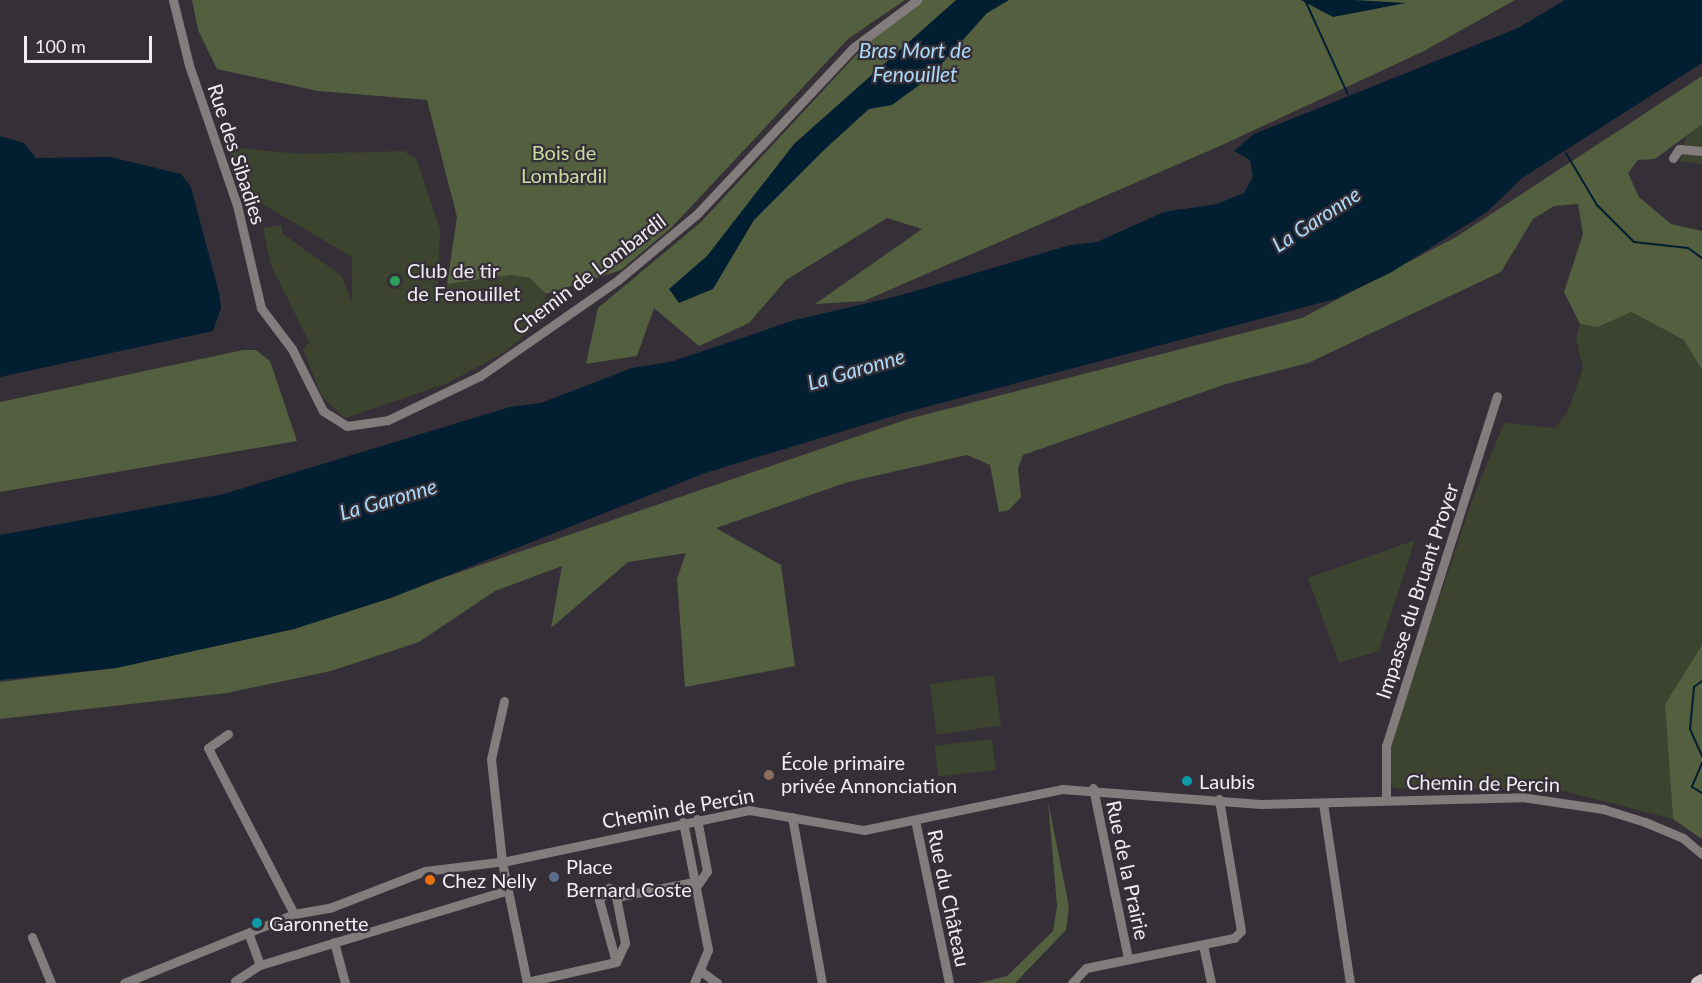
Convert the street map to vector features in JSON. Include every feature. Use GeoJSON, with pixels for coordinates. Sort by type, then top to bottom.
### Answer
{"type":"FeatureCollection","features":[{"type":"Feature","properties":{"kind":"main road"},"geometry":{"type":"LineString","coordinates":[[1697,983],[1702,980]]}},
{"type":"Feature","properties":{"kind":"street","name":"Rue des Sibadies"},"geometry":{"type":"LineString","coordinates":[[173,0],[267,319]]}},
{"type":"Feature","properties":{"kind":"street","name":"Chemin de Lombardil"},"geometry":{"type":"LineString","coordinates":[[267,319],[292,349],[323,411],[347,426],[362,425],[416,409],[480,376],[624,276],[697,214],[854,47],[917,0]]}},
{"type":"Feature","properties":{"kind":"street"},"geometry":{"type":"LineString","coordinates":[[1673,158],[1679,149],[1702,151]]}},
{"type":"Feature","properties":{"kind":"street","name":"Impasse du Bruant Proyer"},"geometry":{"type":"LineString","coordinates":[[1386,800],[1386,746],[1497,396]]}},
{"type":"Feature","properties":{"kind":"street"},"geometry":{"type":"LineString","coordinates":[[504,701],[491,753],[502,862],[527,982],[616,962]]}},
{"type":"Feature","properties":{"kind":"street"},"geometry":{"type":"LineString","coordinates":[[228,734],[208,748],[294,914]]}},
{"type":"Feature","properties":{"kind":"street","name":"Chemin de Percin"},"geometry":{"type":"LineString","coordinates":[[124,983],[249,935],[294,914],[332,906],[425,871],[502,862],[697,819],[750,810],[850,830],[915,820],[1062,789],[1094,788],[1219,800],[1323,803],[1386,800],[1565,802],[1659,827],[1702,854]]}},
{"type":"Feature","properties":{"kind":"street","name":"Rue de la Prairie"},"geometry":{"type":"LineString","coordinates":[[1094,788],[1128,960]]}},
{"type":"Feature","properties":{"kind":"street"},"geometry":{"type":"LineString","coordinates":[[1072,983],[1086,968],[1203,945],[1241,931],[1219,800]]}},
{"type":"Feature","properties":{"kind":"street"},"geometry":{"type":"LineString","coordinates":[[1323,803],[1350,983]]}},
{"type":"Feature","properties":{"kind":"street"},"geometry":{"type":"LineString","coordinates":[[792,817],[822,983]]}},
{"type":"Feature","properties":{"kind":"street"},"geometry":{"type":"LineString","coordinates":[[696,887],[707,871],[697,819]]}},
{"type":"Feature","properties":{"kind":"street","name":"Rue du Château"},"geometry":{"type":"LineString","coordinates":[[915,820],[949,983]]}},
{"type":"Feature","properties":{"kind":"street"},"geometry":{"type":"LineString","coordinates":[[683,822],[708,950],[702,972],[694,983]]}},
{"type":"Feature","properties":{"kind":"street"},"geometry":{"type":"LineString","coordinates":[[616,897],[689,883],[696,887]]}},
{"type":"Feature","properties":{"kind":"street"},"geometry":{"type":"LineString","coordinates":[[609,888],[616,897],[625,943],[616,962],[599,900],[609,888]]}},
{"type":"Feature","properties":{"kind":"street"},"geometry":{"type":"LineString","coordinates":[[236,981],[260,965],[508,890]]}},
{"type":"Feature","properties":{"kind":"street"},"geometry":{"type":"LineString","coordinates":[[249,935],[260,965]]}},
{"type":"Feature","properties":{"kind":"street"},"geometry":{"type":"LineString","coordinates":[[32,937],[51,983]]}},
{"type":"Feature","properties":{"kind":"street"},"geometry":{"type":"LineString","coordinates":[[334,942],[345,983]]}},
{"type":"Feature","properties":{"kind":"street"},"geometry":{"type":"LineString","coordinates":[[1203,945],[1211,983]]}},
{"type":"Feature","properties":{"kind":"street"},"geometry":{"type":"LineString","coordinates":[[702,972],[717,983]]}},
{"type":"Feature","properties":{"kind":"green space","name":"Bois de Lombardil"},"geometry":{"type":"Polygon","coordinates":[[[192,0],[905,0],[848,39],[672,227],[621,270],[546,294],[530,278],[510,275],[447,284],[457,217],[427,100],[318,91],[217,69],[198,30],[192,0]]]}},
{"type":"Feature","properties":{"kind":"green space"},"geometry":{"type":"Polygon","coordinates":[[[917,0],[1515,0],[1424,51],[1222,145],[864,301],[815,304],[922,229],[887,218],[786,280],[749,323],[699,346],[654,308],[637,356],[586,364],[598,308],[701,222],[867,43],[917,0]]]}},
{"type":"Feature","properties":{"kind":"green space"},"geometry":{"type":"Polygon","coordinates":[[[1702,76],[1702,124],[1655,159],[1638,160],[1628,173],[1639,197],[1671,224],[1702,231],[1702,370],[1684,340],[1631,312],[1598,327],[1580,324],[1564,292],[1583,234],[1578,204],[1554,206],[1533,219],[1501,272],[1308,363],[1226,384],[1023,455],[1018,468],[1021,497],[1009,510],[999,512],[990,465],[967,455],[848,482],[716,528],[781,565],[795,666],[685,687],[677,579],[686,553],[628,562],[551,628],[562,566],[495,591],[419,642],[331,671],[227,693],[0,719],[0,682],[116,668],[294,629],[908,419],[1302,318],[1456,237],[1702,76]]]}},
{"type":"Feature","properties":{"kind":"green space"},"geometry":{"type":"Polygon","coordinates":[[[1702,123],[1702,164],[1680,161],[1687,133],[1702,123]]]}},
{"type":"Feature","properties":{"kind":"green space","name":"Club de tir de Fenouillet"},"geometry":{"type":"Polygon","coordinates":[[[227,147],[301,154],[403,151],[416,158],[440,229],[438,285],[509,275],[530,278],[546,294],[543,321],[503,353],[448,383],[345,418],[322,397],[303,349],[309,342],[271,265],[263,228],[281,225],[283,234],[342,276],[352,303],[352,257],[249,196],[227,147]]]}},
{"type":"Feature","properties":{"kind":"green space"},"geometry":{"type":"Polygon","coordinates":[[[1630,312],[1684,340],[1702,370],[1702,645],[1665,704],[1673,819],[1559,790],[1394,788],[1389,781],[1391,741],[1473,498],[1504,423],[1555,428],[1568,411],[1583,368],[1576,338],[1580,324],[1598,326],[1630,312]]]}},
{"type":"Feature","properties":{"kind":"green space"},"geometry":{"type":"Polygon","coordinates":[[[243,350],[256,350],[270,361],[297,441],[0,492],[0,402],[243,350]]]}},
{"type":"Feature","properties":{"kind":"green space"},"geometry":{"type":"Polygon","coordinates":[[[1415,540],[1379,651],[1339,663],[1308,578],[1415,540]]]}},
{"type":"Feature","properties":{"kind":"green space"},"geometry":{"type":"Polygon","coordinates":[[[1702,645],[1702,839],[1673,819],[1665,704],[1702,645]]]}},
{"type":"Feature","properties":{"kind":"green space"},"geometry":{"type":"Polygon","coordinates":[[[994,675],[1001,726],[937,735],[930,684],[994,675]]]}},
{"type":"Feature","properties":{"kind":"green space"},"geometry":{"type":"Polygon","coordinates":[[[992,739],[996,770],[938,777],[934,746],[992,739]]]}},
{"type":"Feature","properties":{"kind":"green space"},"geometry":{"type":"Polygon","coordinates":[[[1048,801],[1069,907],[1066,930],[1015,983],[979,983],[1007,976],[1053,931],[1057,906],[1048,801]]]}},
{"type":"Feature","properties":{"kind":"water","name":"Bras Mort de Fenouillet"},"geometry":{"type":"Polygon","coordinates":[[[956,0],[1009,0],[987,13],[929,78],[892,105],[869,109],[825,149],[754,220],[713,289],[679,303],[669,289],[707,256],[794,144],[956,0]]]}},
{"type":"Feature","properties":{"kind":"water"},"geometry":{"type":"Polygon","coordinates":[[[1301,0],[1354,0],[1406,3],[1333,17],[1301,0]]]}},
{"type":"Feature","properties":{"kind":"water","name":"La Garonne"},"geometry":{"type":"Polygon","coordinates":[[[1565,0],[1702,0],[1702,63],[1522,178],[1487,212],[1390,273],[1335,299],[903,413],[705,473],[391,598],[294,629],[116,668],[0,680],[0,535],[224,494],[510,407],[541,403],[632,368],[670,362],[795,320],[898,296],[1070,245],[1097,242],[1164,212],[1217,204],[1244,193],[1253,177],[1250,160],[1234,151],[1254,134],[1518,28],[1565,0]]]}},
{"type":"Feature","properties":{"kind":"water"},"geometry":{"type":"Polygon","coordinates":[[[0,136],[24,143],[36,158],[110,157],[181,174],[191,187],[219,293],[221,308],[213,331],[0,377],[0,136]]]}},
{"type":"Feature","properties":{"kind":"waterway"},"geometry":{"type":"LineString","coordinates":[[1305,0],[1348,95]]}},
{"type":"Feature","properties":{"kind":"waterway"},"geometry":{"type":"LineString","coordinates":[[1566,153],[1597,205],[1634,242],[1688,248],[1702,258]]}},
{"type":"Feature","properties":{"kind":"waterway"},"geometry":{"type":"LineString","coordinates":[[1702,681],[1694,687],[1690,729],[1702,756]]}},
{"type":"Feature","properties":{"kind":"waterway"},"geometry":{"type":"LineString","coordinates":[[1702,763],[1692,787],[1702,793]]}},
{"type":"Feature","properties":{"kind":"place","name":"Club de tir de Fenouillet"},"geometry":{"type":"Point","coordinates":[395,281]}},
{"type":"Feature","properties":{"kind":"place","name":"École primaire privée Annonciation"},"geometry":{"type":"Point","coordinates":[769,775]}},
{"type":"Feature","properties":{"kind":"place","name":"Laubis"},"geometry":{"type":"Point","coordinates":[1187,781]}},
{"type":"Feature","properties":{"kind":"place","name":"Place Bernard Coste"},"geometry":{"type":"Point","coordinates":[554,877]}},
{"type":"Feature","properties":{"kind":"place","name":"Chez Nelly"},"geometry":{"type":"Point","coordinates":[430,880]}},
{"type":"Feature","properties":{"kind":"place","name":"Garonnette"},"geometry":{"type":"Point","coordinates":[257,923]}}]}
